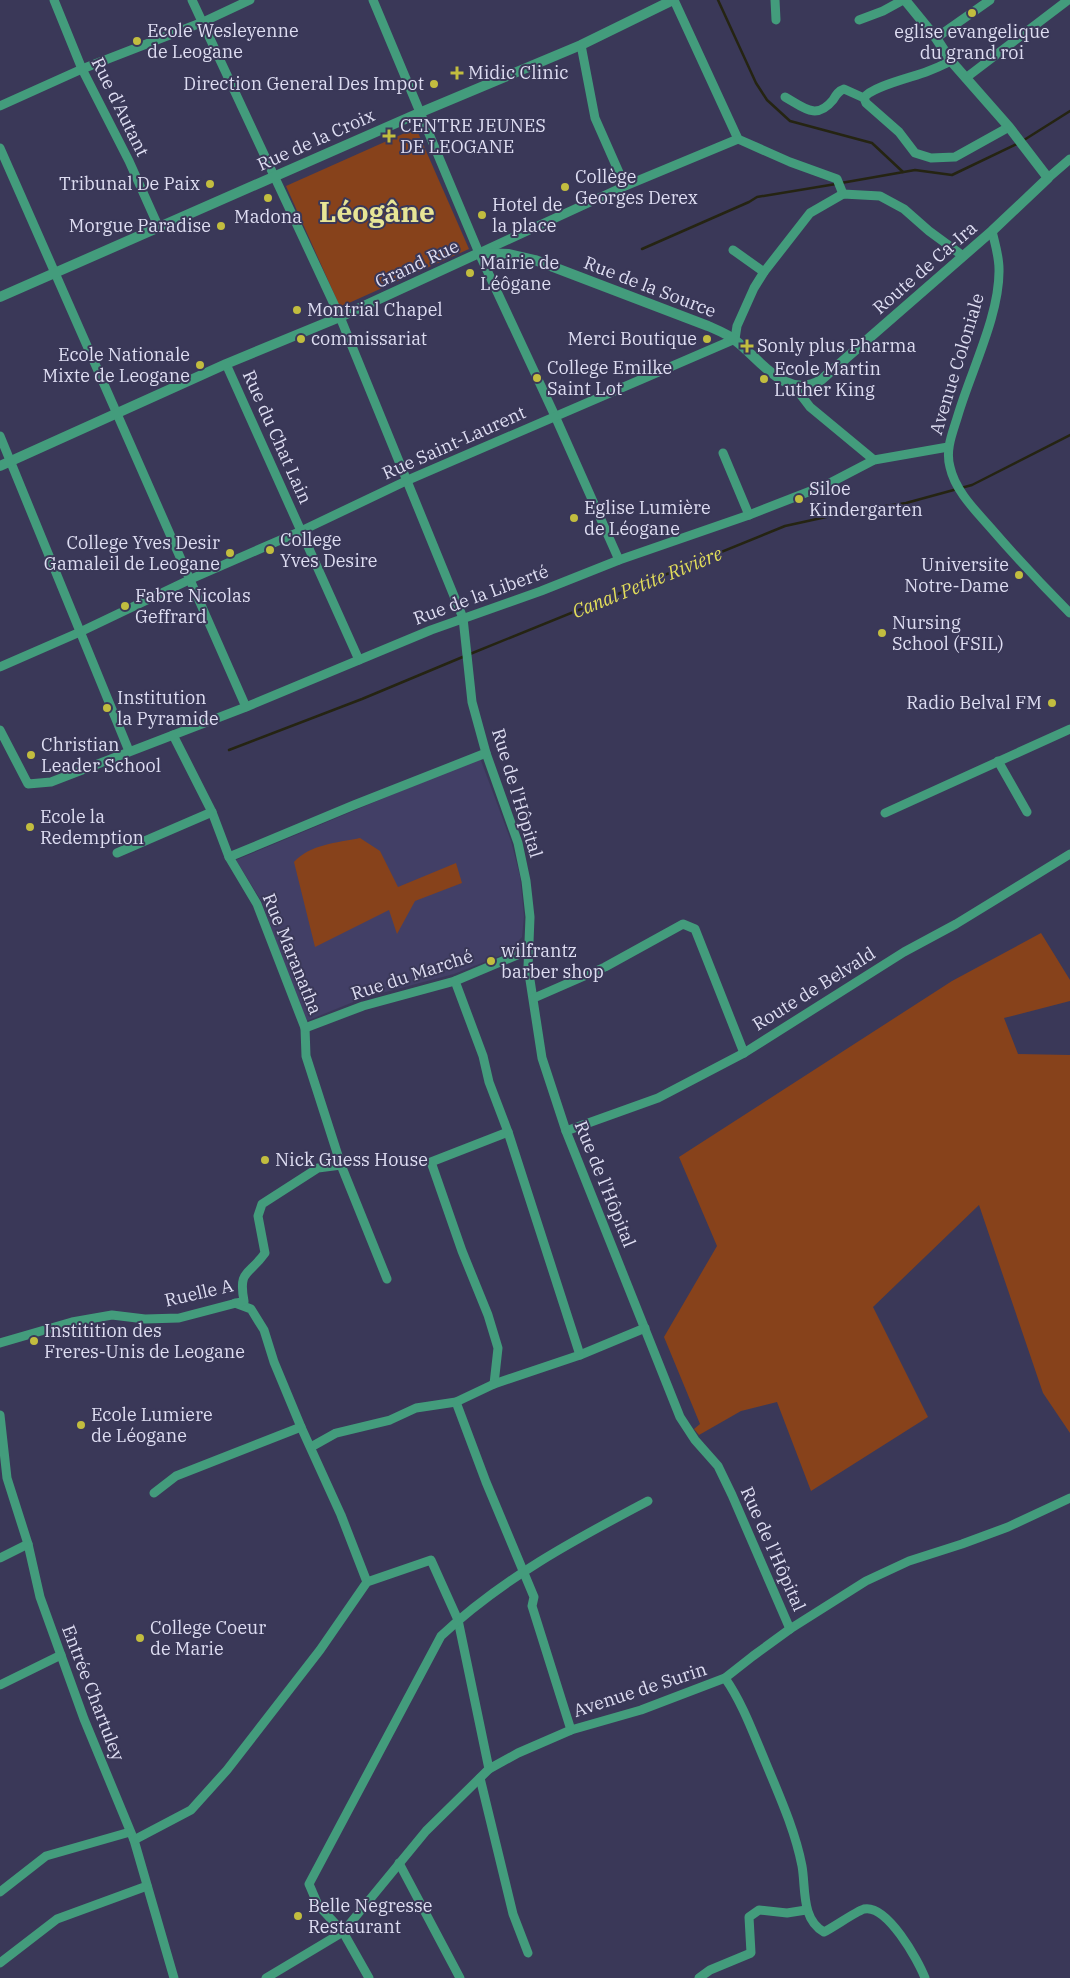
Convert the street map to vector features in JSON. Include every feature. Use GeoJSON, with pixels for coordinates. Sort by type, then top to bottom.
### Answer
{"type":"FeatureCollection","features":[{"type":"Feature","properties":{"kind":"street","name":"Rue d'Autant"},"geometry":{"type":"LineString","coordinates":[[54,0],[82,69],[129,162],[159,228]]}},
{"type":"Feature","properties":{"kind":"street","name":"Rue de l'Hôpital"},"geometry":{"type":"LineString","coordinates":[[192,0],[340,317],[463,618],[472,702],[486,753],[518,843],[530,917],[528,967],[542,1058],[566,1131],[680,1417],[718,1466],[790,1629]]}},
{"type":"Feature","properties":{"kind":"street"},"geometry":{"type":"LineString","coordinates":[[0,106],[82,69],[203,22],[250,0]]}},
{"type":"Feature","properties":{"kind":"street"},"geometry":{"type":"LineString","coordinates":[[373,0],[479,253],[555,416],[619,560]]}},
{"type":"Feature","properties":{"kind":"street"},"geometry":{"type":"LineString","coordinates":[[674,0],[738,139],[790,162],[837,179],[844,194]]}},
{"type":"Feature","properties":{"kind":"street","name":"Rue de la Croix"},"geometry":{"type":"LineString","coordinates":[[0,298],[419,113],[580,45],[674,0]]}},
{"type":"Feature","properties":{"kind":"street"},"geometry":{"type":"LineString","coordinates":[[775,0],[776,20]]}},
{"type":"Feature","properties":{"kind":"street"},"geometry":{"type":"LineString","coordinates":[[859,20],[883,11],[904,0],[936,38],[951,61],[967,77],[1048,178]]}},
{"type":"Feature","properties":{"kind":"street"},"geometry":{"type":"LineString","coordinates":[[936,38],[990,0]]}},
{"type":"Feature","properties":{"kind":"street"},"geometry":{"type":"LineString","coordinates":[[967,77],[1068,0]]}},
{"type":"Feature","properties":{"kind":"street"},"geometry":{"type":"LineString","coordinates":[[580,45],[595,118],[625,186]]}},
{"type":"Feature","properties":{"kind":"street"},"geometry":{"type":"LineString","coordinates":[[864,98],[868,93],[925,73],[951,61]]}},
{"type":"Feature","properties":{"kind":"street"},"geometry":{"type":"LineString","coordinates":[[785,96],[813,112],[819,111],[832,102],[840,90],[844,89],[864,98],[866,103],[898,132],[915,153],[932,158],[955,157],[1009,128]]}},
{"type":"Feature","properties":{"kind":"street","name":"Grand Rue"},"geometry":{"type":"LineString","coordinates":[[0,466],[226,364],[340,317],[625,186],[738,139]]}},
{"type":"Feature","properties":{"kind":"street"},"geometry":{"type":"LineString","coordinates":[[0,148],[246,707]]}},
{"type":"Feature","properties":{"kind":"street","name":"Route de Ca-Ira"},"geometry":{"type":"LineString","coordinates":[[794,386],[811,386],[821,380],[992,232],[1070,159]]}},
{"type":"Feature","properties":{"kind":"street"},"geometry":{"type":"LineString","coordinates":[[735,340],[737,326],[754,288],[764,272],[810,213],[844,194],[880,196],[904,209],[929,231],[963,256]]}},
{"type":"Feature","properties":{"kind":"street","name":"Avenue Coloniale"},"geometry":{"type":"LineString","coordinates":[[992,232],[998,255],[999,269],[995,304],[948,447],[950,466],[956,484],[968,501],[1030,572],[1070,613]]}},
{"type":"Feature","properties":{"kind":"street"},"geometry":{"type":"LineString","coordinates":[[734,250],[764,272]]}},
{"type":"Feature","properties":{"kind":"street","name":"Rue de la Source"},"geometry":{"type":"LineString","coordinates":[[479,253],[509,254],[535,260],[708,326],[735,340],[774,374],[794,386]]}},
{"type":"Feature","properties":{"kind":"street","name":"Rue Saint-Laurent"},"geometry":{"type":"LineString","coordinates":[[0,667],[80,632],[191,579],[301,531],[408,480],[735,340]]}},
{"type":"Feature","properties":{"kind":"street","name":"Rue du Chat Lain"},"geometry":{"type":"LineString","coordinates":[[226,364],[359,660]]}},
{"type":"Feature","properties":{"kind":"street"},"geometry":{"type":"LineString","coordinates":[[794,386],[810,407],[874,460]]}},
{"type":"Feature","properties":{"kind":"street"},"geometry":{"type":"LineString","coordinates":[[0,436],[129,751]]}},
{"type":"Feature","properties":{"kind":"street","name":"Rue de la Liberté"},"geometry":{"type":"LineString","coordinates":[[2,743],[28,784],[51,782],[246,707],[463,618],[826,485],[874,460],[948,447]]}},
{"type":"Feature","properties":{"kind":"street"},"geometry":{"type":"LineString","coordinates":[[723,453],[748,515]]}},
{"type":"Feature","properties":{"kind":"street"},"geometry":{"type":"LineString","coordinates":[[885,813],[1070,729]]}},
{"type":"Feature","properties":{"kind":"street"},"geometry":{"type":"LineString","coordinates":[[0,730],[2,743]]}},
{"type":"Feature","properties":{"kind":"street","name":"Rue Maranatha"},"geometry":{"type":"LineString","coordinates":[[173,735],[212,812],[229,857],[257,904],[305,1028],[306,1056],[341,1165],[387,1279]]}},
{"type":"Feature","properties":{"kind":"street"},"geometry":{"type":"LineString","coordinates":[[229,857],[486,753]]}},
{"type":"Feature","properties":{"kind":"street"},"geometry":{"type":"LineString","coordinates":[[998,761],[1027,812]]}},
{"type":"Feature","properties":{"kind":"street"},"geometry":{"type":"LineString","coordinates":[[117,853],[212,812]]}},
{"type":"Feature","properties":{"kind":"street","name":"Route de Belvald"},"geometry":{"type":"LineString","coordinates":[[566,1131],[658,1098],[744,1053],[904,952],[956,924],[1070,854]]}},
{"type":"Feature","properties":{"kind":"street"},"geometry":{"type":"LineString","coordinates":[[534,998],[605,966],[682,924],[695,929],[744,1053]]}},
{"type":"Feature","properties":{"kind":"street","name":"Rue du Marché"},"geometry":{"type":"LineString","coordinates":[[305,1028],[363,1006],[455,981],[529,950]]}},
{"type":"Feature","properties":{"kind":"street"},"geometry":{"type":"LineString","coordinates":[[455,981],[483,1056],[489,1082],[508,1132],[580,1355]]}},
{"type":"Feature","properties":{"kind":"street"},"geometry":{"type":"LineString","coordinates":[[494,1384],[498,1348],[488,1315],[462,1251],[431,1162],[508,1132]]}},
{"type":"Feature","properties":{"kind":"street","name":"Ruelle A"},"geometry":{"type":"LineString","coordinates":[[0,1343],[72,1322],[112,1315],[145,1319],[179,1318],[244,1301],[241,1285],[243,1278],[265,1254],[258,1216],[262,1204],[318,1168],[341,1165]]}},
{"type":"Feature","properties":{"kind":"street"},"geometry":{"type":"LineString","coordinates":[[235,1303],[251,1309],[264,1330],[274,1362],[341,1515],[366,1582]]}},
{"type":"Feature","properties":{"kind":"street"},"geometry":{"type":"LineString","coordinates":[[311,1447],[336,1433],[390,1420],[416,1408],[456,1402],[494,1384],[580,1355],[645,1328]]}},
{"type":"Feature","properties":{"kind":"street"},"geometry":{"type":"LineString","coordinates":[[456,1402],[486,1482],[534,1597],[532,1606],[571,1730]]}},
{"type":"Feature","properties":{"kind":"street","name":"Entrée Chartuley"},"geometry":{"type":"LineString","coordinates":[[0,1415],[4,1480],[28,1544],[40,1597],[84,1719],[132,1836],[174,1978]]}},
{"type":"Feature","properties":{"kind":"street"},"geometry":{"type":"LineString","coordinates":[[154,1493],[176,1476],[301,1427]]}},
{"type":"Feature","properties":{"kind":"street","name":"Avenue de Surin"},"geometry":{"type":"LineString","coordinates":[[266,1978],[343,1932],[426,1831],[489,1769],[518,1753],[571,1730],[641,1710],[726,1678],[790,1629],[866,1581],[909,1561],[1008,1527],[1070,1498]]}},
{"type":"Feature","properties":{"kind":"street"},"geometry":{"type":"LineString","coordinates":[[369,1978],[343,1932],[318,1904],[309,1884],[442,1636],[458,1620],[524,1570],[648,1501]]}},
{"type":"Feature","properties":{"kind":"street"},"geometry":{"type":"LineString","coordinates":[[0,1558],[28,1544]]}},
{"type":"Feature","properties":{"kind":"street"},"geometry":{"type":"LineString","coordinates":[[0,1892],[46,1856],[132,1836],[191,1810],[215,1783],[320,1650],[366,1582],[432,1560],[458,1620],[489,1769]]}},
{"type":"Feature","properties":{"kind":"street"},"geometry":{"type":"LineString","coordinates":[[0,1685],[61,1655]]}},
{"type":"Feature","properties":{"kind":"street"},"geometry":{"type":"LineString","coordinates":[[726,1678],[744,1711],[796,1841],[804,1878],[806,1910],[815,1927],[824,1932],[865,1909],[877,1911],[890,1921],[920,1964],[925,1978]]}},
{"type":"Feature","properties":{"kind":"street"},"geometry":{"type":"LineString","coordinates":[[480,1778],[513,1914],[528,1953]]}},
{"type":"Feature","properties":{"kind":"street"},"geometry":{"type":"LineString","coordinates":[[399,1863],[460,1978]]}},
{"type":"Feature","properties":{"kind":"street"},"geometry":{"type":"LineString","coordinates":[[0,1963],[57,1920],[147,1886]]}},
{"type":"Feature","properties":{"kind":"street"},"geometry":{"type":"LineString","coordinates":[[699,1978],[710,1970],[751,1953],[749,1917],[760,1910],[787,1913],[806,1910]]}},
{"type":"Feature","properties":{"kind":"shaded area"},"geometry":{"type":"Polygon","coordinates":[[[416,128],[469,249],[340,307],[286,186],[416,128]]]}},
{"type":"Feature","properties":{"kind":"shaded area"},"geometry":{"type":"Polygon","coordinates":[[[480,758],[511,841],[520,876],[524,916],[522,937],[507,953],[454,974],[363,998],[304,1022],[262,902],[236,860],[480,758]]]}},
{"type":"Feature","properties":{"kind":"shaded area"},"geometry":{"type":"Polygon","coordinates":[[[360,838],[380,851],[398,887],[456,863],[462,883],[415,901],[397,934],[389,910],[315,947],[294,862],[308,851],[316,848],[360,838]]]}},
{"type":"Feature","properties":{"kind":"shaded area"},"geometry":{"type":"Polygon","coordinates":[[[1041,933],[1070,980],[1070,1001],[1004,1018],[1018,1054],[1070,1055],[1070,1433],[1043,1393],[979,1205],[873,1307],[928,1417],[811,1491],[777,1402],[741,1411],[699,1435],[694,1429],[700,1424],[664,1337],[717,1246],[679,1157],[952,981],[1041,933]]]}},
{"type":"Feature","properties":{"kind":"waterway"},"geometry":{"type":"LineString","coordinates":[[718,0],[756,83],[767,100],[790,121],[872,143],[903,172]]}},
{"type":"Feature","properties":{"kind":"waterway"},"geometry":{"type":"LineString","coordinates":[[1024,140],[1070,111]]}},
{"type":"Feature","properties":{"kind":"waterway"},"geometry":{"type":"LineString","coordinates":[[841,183],[915,170],[952,175],[1019,143]]}},
{"type":"Feature","properties":{"kind":"waterway"},"geometry":{"type":"LineString","coordinates":[[642,249],[757,197],[836,184]]}},
{"type":"Feature","properties":{"kind":"waterway","name":"Canal Petite Rivière"},"geometry":{"type":"LineString","coordinates":[[470,654],[785,526],[858,510],[906,503],[972,485],[1070,435]]}},
{"type":"Feature","properties":{"kind":"waterway","name":"Canal Petite Rivière"},"geometry":{"type":"LineString","coordinates":[[229,750],[362,699],[465,656]]}},
{"type":"Feature","properties":{"kind":"place","name":"eglise evangelique du grand roi"},"geometry":{"type":"Point","coordinates":[972,13]}},
{"type":"Feature","properties":{"kind":"place","name":"Ecole Wesleyenne de Leogane"},"geometry":{"type":"Point","coordinates":[137,41]}},
{"type":"Feature","properties":{"kind":"place","name":"Midic Clinic"},"geometry":{"type":"Point","coordinates":[457,73]}},
{"type":"Feature","properties":{"kind":"place","name":"Direction General Des Impot"},"geometry":{"type":"Point","coordinates":[434,84]}},
{"type":"Feature","properties":{"kind":"place","name":"CENTRE JEUNES DE LEOGANE"},"geometry":{"type":"Point","coordinates":[389,136]}},
{"type":"Feature","properties":{"kind":"place","name":"Tribunal De Paix"},"geometry":{"type":"Point","coordinates":[210,184]}},
{"type":"Feature","properties":{"kind":"place","name":"Collège Georges Derex"},"geometry":{"type":"Point","coordinates":[565,187]}},
{"type":"Feature","properties":{"kind":"place","name":"Madona"},"geometry":{"type":"Point","coordinates":[268,198]}},
{"type":"Feature","properties":{"kind":"place","name":"Hotel de la place"},"geometry":{"type":"Point","coordinates":[482,215]}},
{"type":"Feature","properties":{"kind":"place","name":"Morgue Paradise"},"geometry":{"type":"Point","coordinates":[221,226]}},
{"type":"Feature","properties":{"kind":"place","name":"Mairie de Léôgane"},"geometry":{"type":"Point","coordinates":[470,273]}},
{"type":"Feature","properties":{"kind":"place","name":"Montrial Chapel"},"geometry":{"type":"Point","coordinates":[297,310]}},
{"type":"Feature","properties":{"kind":"place","name":"commissariat"},"geometry":{"type":"Point","coordinates":[301,339]}},
{"type":"Feature","properties":{"kind":"place","name":"Merci Boutique"},"geometry":{"type":"Point","coordinates":[707,339]}},
{"type":"Feature","properties":{"kind":"place","name":"Sonly plus Pharma"},"geometry":{"type":"Point","coordinates":[747,346]}},
{"type":"Feature","properties":{"kind":"place","name":"Ecole Nationale Mixte de Leogane"},"geometry":{"type":"Point","coordinates":[200,365]}},
{"type":"Feature","properties":{"kind":"place","name":"College Emilke Saint Lot"},"geometry":{"type":"Point","coordinates":[537,378]}},
{"type":"Feature","properties":{"kind":"place","name":"Ecole Martin Luther King"},"geometry":{"type":"Point","coordinates":[764,379]}},
{"type":"Feature","properties":{"kind":"place","name":"Siloe Kindergarten"},"geometry":{"type":"Point","coordinates":[799,499]}},
{"type":"Feature","properties":{"kind":"place","name":"Eglise Lumière de Léogane"},"geometry":{"type":"Point","coordinates":[574,518]}},
{"type":"Feature","properties":{"kind":"place","name":"College Yves Desire"},"geometry":{"type":"Point","coordinates":[270,550]}},
{"type":"Feature","properties":{"kind":"place","name":"College Yves Desir Gamaleil de Leogane"},"geometry":{"type":"Point","coordinates":[230,553]}},
{"type":"Feature","properties":{"kind":"place","name":"Universite Notre-Dame"},"geometry":{"type":"Point","coordinates":[1019,575]}},
{"type":"Feature","properties":{"kind":"place","name":"Fabre Nicolas Geffrard"},"geometry":{"type":"Point","coordinates":[125,606]}},
{"type":"Feature","properties":{"kind":"place","name":"Nursing School (FSIL)"},"geometry":{"type":"Point","coordinates":[882,633]}},
{"type":"Feature","properties":{"kind":"place","name":"Radio Belval FM"},"geometry":{"type":"Point","coordinates":[1052,703]}},
{"type":"Feature","properties":{"kind":"place","name":"Institution la Pyramide"},"geometry":{"type":"Point","coordinates":[107,708]}},
{"type":"Feature","properties":{"kind":"place","name":"Christian Leader School"},"geometry":{"type":"Point","coordinates":[31,755]}},
{"type":"Feature","properties":{"kind":"place","name":"Ecole la Redemption"},"geometry":{"type":"Point","coordinates":[30,827]}},
{"type":"Feature","properties":{"kind":"place","name":"wilfrantz barber shop"},"geometry":{"type":"Point","coordinates":[491,961]}},
{"type":"Feature","properties":{"kind":"place","name":"Nick Guess House"},"geometry":{"type":"Point","coordinates":[265,1160]}},
{"type":"Feature","properties":{"kind":"place","name":"Institition des Freres-Unis de Leogane"},"geometry":{"type":"Point","coordinates":[34,1341]}},
{"type":"Feature","properties":{"kind":"place","name":"Ecole Lumiere de Léogane"},"geometry":{"type":"Point","coordinates":[81,1425]}},
{"type":"Feature","properties":{"kind":"place","name":"College Coeur de Marie"},"geometry":{"type":"Point","coordinates":[140,1638]}},
{"type":"Feature","properties":{"kind":"place","name":"Belle Negresse Restaurant"},"geometry":{"type":"Point","coordinates":[298,1916]}},
{"type":"Feature","properties":{"kind":"district","name":"Léogâne"},"geometry":{"type":"Point","coordinates":[377,212]}}]}
